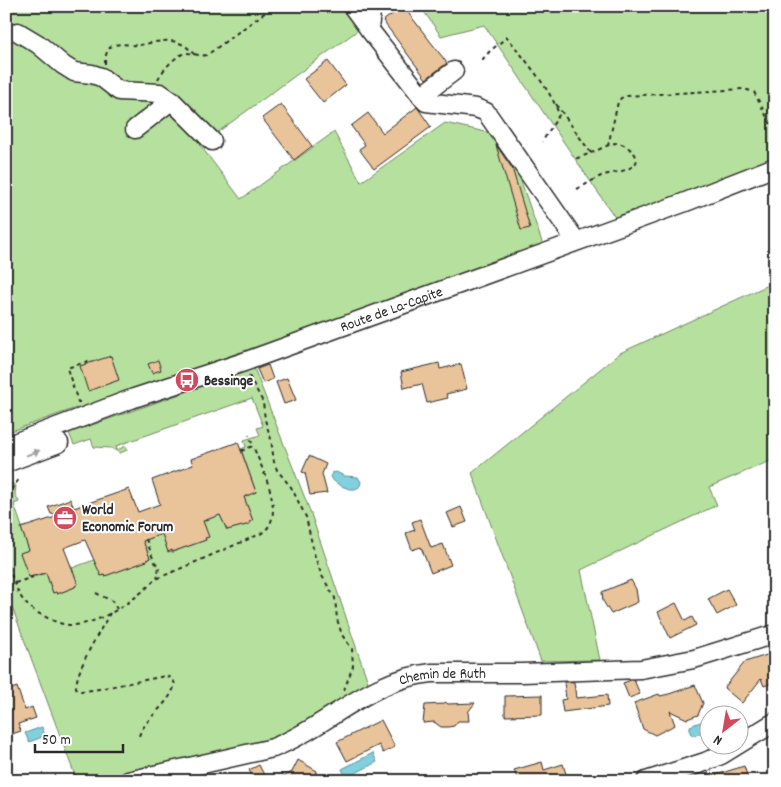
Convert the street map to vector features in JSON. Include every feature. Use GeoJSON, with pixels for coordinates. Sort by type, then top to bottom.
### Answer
{"type":"FeatureCollection","features":[{"type":"Feature","properties":{"kind":"street"},"geometry":{"type":"LineString","coordinates":[[352,6],[426,102],[476,108],[486,112],[576,241]]}},
{"type":"Feature","properties":{"kind":"street"},"geometry":{"type":"LineString","coordinates":[[369,29],[374,6]]}},
{"type":"Feature","properties":{"kind":"street"},"geometry":{"type":"LineString","coordinates":[[18,32],[38,44],[70,70],[104,78],[119,91],[164,96],[212,141]]}},
{"type":"Feature","properties":{"kind":"street"},"geometry":{"type":"LineString","coordinates":[[421,96],[454,71]]}},
{"type":"Feature","properties":{"kind":"street"},"geometry":{"type":"LineString","coordinates":[[135,129],[164,96]]}},
{"type":"Feature","properties":{"kind":"street","name":"Route de La-Capite"},"geometry":{"type":"LineString","coordinates":[[6,446],[59,443],[143,395],[244,362],[683,203],[775,167]]}},
{"type":"Feature","properties":{"kind":"street"},"geometry":{"type":"LineString","coordinates":[[6,463],[59,443]]}},
{"type":"Feature","properties":{"kind":"street","name":"Chemin de Ruth"},"geometry":{"type":"LineString","coordinates":[[128,781],[273,748],[290,741],[365,694],[413,675],[641,669],[694,659],[775,634]]}},
{"type":"Feature","properties":{"kind":"street"},"geometry":{"type":"LineString","coordinates":[[646,781],[721,755],[775,722]]}},
{"type":"Feature","properties":{"kind":"path"},"geometry":{"type":"LineString","coordinates":[[164,96],[156,83],[163,71],[177,58],[184,54],[207,55],[274,6]]}},
{"type":"Feature","properties":{"kind":"path"},"geometry":{"type":"LineString","coordinates":[[482,60],[490,50],[507,37],[591,153]]}},
{"type":"Feature","properties":{"kind":"path"},"geometry":{"type":"LineString","coordinates":[[104,78],[105,56],[109,49],[116,45],[138,45],[163,41],[177,42],[187,47],[195,55]]}},
{"type":"Feature","properties":{"kind":"path"},"geometry":{"type":"LineString","coordinates":[[608,146],[618,102],[621,98],[627,96],[744,89],[754,92],[771,125]]}},
{"type":"Feature","properties":{"kind":"path"},"geometry":{"type":"LineString","coordinates":[[542,142],[558,119],[559,114],[554,102]]}},
{"type":"Feature","properties":{"kind":"path"},"geometry":{"type":"LineString","coordinates":[[575,159],[615,143],[622,143],[636,157],[634,165],[602,176],[577,189]]}},
{"type":"Feature","properties":{"kind":"path"},"geometry":{"type":"LineString","coordinates":[[78,402],[67,368],[89,361]]}},
{"type":"Feature","properties":{"kind":"path"},"geometry":{"type":"LineString","coordinates":[[244,362],[263,402],[264,420],[271,439],[277,470],[287,481],[302,508],[318,566],[335,598],[337,619],[342,635],[352,649],[353,666],[344,691]]}},
{"type":"Feature","properties":{"kind":"path"},"geometry":{"type":"LineString","coordinates":[[6,559],[22,600],[46,617],[68,625],[81,624],[110,613],[141,593],[157,578],[268,530],[274,516],[273,502],[249,435]]}},
{"type":"Feature","properties":{"kind":"path"},"geometry":{"type":"LineString","coordinates":[[241,451],[253,446]]}},
{"type":"Feature","properties":{"kind":"path"},"geometry":{"type":"LineString","coordinates":[[6,496],[20,478]]}},
{"type":"Feature","properties":{"kind":"path"},"geometry":{"type":"LineString","coordinates":[[146,539],[154,561],[159,567],[157,578]]}},
{"type":"Feature","properties":{"kind":"path"},"geometry":{"type":"LineString","coordinates":[[15,583],[33,577]]}},
{"type":"Feature","properties":{"kind":"path"},"geometry":{"type":"LineString","coordinates":[[96,594],[112,601],[117,609]]}},
{"type":"Feature","properties":{"kind":"path"},"geometry":{"type":"LineString","coordinates":[[110,613],[82,666],[76,688],[80,691],[92,690],[166,676],[172,678],[175,684],[172,694],[144,725],[138,739]]}},
{"type":"Feature","properties":{"kind":"green space"},"geometry":{"type":"Polygon","coordinates":[[[6,6],[346,6],[361,28],[200,145],[241,199],[334,132],[361,182],[445,123],[495,134],[513,158],[543,245],[77,410],[76,408],[6,433],[6,6]]]}},
{"type":"Feature","properties":{"kind":"green space"},"geometry":{"type":"Polygon","coordinates":[[[420,6],[775,6],[775,158],[616,219],[484,25],[441,36],[420,6]]]}},
{"type":"Feature","properties":{"kind":"green space"},"geometry":{"type":"Polygon","coordinates":[[[775,282],[775,459],[709,487],[717,505],[581,570],[600,660],[541,661],[472,473],[620,353],[775,282]]]}},
{"type":"Feature","properties":{"kind":"green space"},"geometry":{"type":"Polygon","coordinates":[[[254,368],[310,511],[369,685],[335,705],[333,703],[288,735],[95,781],[77,781],[6,591],[7,484],[11,483],[16,486],[15,494],[19,502],[14,504],[29,550],[21,553],[29,577],[46,573],[53,593],[56,592],[57,594],[78,584],[72,568],[94,560],[105,576],[146,561],[150,558],[143,541],[162,534],[168,551],[172,550],[172,552],[206,540],[205,538],[208,537],[203,521],[220,515],[227,530],[250,524],[249,522],[253,521],[244,497],[256,492],[241,449],[246,447],[244,440],[260,435],[257,428],[263,426],[252,398],[116,446],[117,450],[126,446],[127,450],[120,453],[111,448],[94,447],[91,439],[74,445],[69,433],[254,368]]]}},
{"type":"Feature","properties":{"kind":"water"},"geometry":{"type":"Polygon","coordinates":[[[336,472],[345,476],[358,477],[361,482],[359,487],[351,489],[336,483],[330,477],[332,473],[336,472]]]}},
{"type":"Feature","properties":{"kind":"water"},"geometry":{"type":"Polygon","coordinates":[[[698,723],[698,734],[694,736],[690,733],[690,726],[698,723]]]}},
{"type":"Feature","properties":{"kind":"water"},"geometry":{"type":"Polygon","coordinates":[[[42,727],[45,736],[29,742],[25,733],[42,727]]]}},
{"type":"Feature","properties":{"kind":"water"},"geometry":{"type":"Polygon","coordinates":[[[373,753],[377,762],[346,778],[342,769],[373,753]]]}},
{"type":"Feature","properties":{"kind":"building"},"geometry":{"type":"Polygon","coordinates":[[[403,6],[447,63],[426,79],[383,21],[403,6]]]}},
{"type":"Feature","properties":{"kind":"building"},"geometry":{"type":"Polygon","coordinates":[[[328,61],[346,85],[323,103],[304,79],[328,61]]]}},
{"type":"Feature","properties":{"kind":"building"},"geometry":{"type":"Polygon","coordinates":[[[281,104],[312,146],[294,160],[262,118],[281,104]]]}},
{"type":"Feature","properties":{"kind":"building"},"geometry":{"type":"Polygon","coordinates":[[[417,107],[431,127],[374,169],[359,149],[365,145],[351,126],[368,113],[383,133],[417,107]]]}},
{"type":"Feature","properties":{"kind":"building"},"geometry":{"type":"Polygon","coordinates":[[[496,145],[512,168],[530,228],[521,230],[496,145]]]}},
{"type":"Feature","properties":{"kind":"building"},"geometry":{"type":"Polygon","coordinates":[[[111,356],[119,380],[88,391],[80,366],[111,356]]]}},
{"type":"Feature","properties":{"kind":"building"},"geometry":{"type":"Polygon","coordinates":[[[158,360],[161,370],[152,373],[148,364],[158,360]]]}},
{"type":"Feature","properties":{"kind":"building"},"geometry":{"type":"Polygon","coordinates":[[[439,363],[440,369],[461,364],[467,389],[446,394],[448,398],[427,403],[422,384],[404,388],[401,372],[439,363]]]}},
{"type":"Feature","properties":{"kind":"building"},"geometry":{"type":"Polygon","coordinates":[[[268,365],[273,379],[263,383],[257,369],[268,365]]]}},
{"type":"Feature","properties":{"kind":"building"},"geometry":{"type":"Polygon","coordinates":[[[287,378],[296,400],[284,404],[276,382],[287,378]]]}},
{"type":"Feature","properties":{"kind":"building"},"geometry":{"type":"Polygon","coordinates":[[[238,442],[256,492],[244,497],[253,521],[249,522],[250,524],[227,530],[220,515],[203,521],[209,537],[205,538],[206,540],[172,552],[172,550],[168,552],[162,534],[143,541],[150,558],[147,561],[105,576],[101,576],[85,540],[64,548],[78,584],[57,594],[56,592],[53,593],[46,573],[29,577],[20,553],[29,550],[21,528],[62,515],[51,514],[48,507],[70,499],[74,508],[129,489],[138,512],[160,504],[152,480],[193,465],[191,459],[238,442]]]}},
{"type":"Feature","properties":{"kind":"building"},"geometry":{"type":"Polygon","coordinates":[[[309,456],[326,464],[322,474],[327,493],[310,495],[305,473],[302,472],[309,456]]]}},
{"type":"Feature","properties":{"kind":"building"},"geometry":{"type":"Polygon","coordinates":[[[461,507],[467,522],[453,527],[447,513],[461,507]]]}},
{"type":"Feature","properties":{"kind":"building"},"geometry":{"type":"Polygon","coordinates":[[[420,519],[431,548],[443,544],[451,565],[431,573],[421,547],[412,550],[406,533],[415,530],[412,522],[420,519]]]}},
{"type":"Feature","properties":{"kind":"building"},"geometry":{"type":"Polygon","coordinates":[[[631,580],[636,589],[638,602],[611,614],[603,601],[602,592],[631,580]]]}},
{"type":"Feature","properties":{"kind":"building"},"geometry":{"type":"Polygon","coordinates":[[[727,589],[736,605],[717,615],[708,599],[727,589]]]}},
{"type":"Feature","properties":{"kind":"building"},"geometry":{"type":"Polygon","coordinates":[[[676,603],[685,621],[692,617],[696,625],[670,638],[658,612],[676,603]]]}},
{"type":"Feature","properties":{"kind":"building"},"geometry":{"type":"Polygon","coordinates":[[[770,654],[772,657],[775,656],[775,682],[764,686],[761,679],[742,703],[724,688],[745,662],[770,654]]]}},
{"type":"Feature","properties":{"kind":"building"},"geometry":{"type":"Polygon","coordinates":[[[634,680],[640,694],[629,698],[623,683],[634,680]]]}},
{"type":"Feature","properties":{"kind":"building"},"geometry":{"type":"Polygon","coordinates":[[[564,682],[574,682],[576,698],[607,695],[608,706],[563,712],[561,700],[566,699],[564,682]]]}},
{"type":"Feature","properties":{"kind":"building"},"geometry":{"type":"Polygon","coordinates":[[[695,685],[703,703],[698,704],[698,715],[687,719],[670,711],[675,725],[655,735],[643,729],[634,703],[659,694],[660,696],[695,685]]]}},
{"type":"Feature","properties":{"kind":"building"},"geometry":{"type":"Polygon","coordinates":[[[17,687],[25,710],[32,707],[36,718],[18,724],[21,731],[9,735],[6,729],[6,691],[17,687]]]}},
{"type":"Feature","properties":{"kind":"building"},"geometry":{"type":"Polygon","coordinates":[[[542,695],[542,715],[505,716],[505,696],[542,695]]]}},
{"type":"Feature","properties":{"kind":"building"},"geometry":{"type":"Polygon","coordinates":[[[445,702],[448,704],[475,703],[468,712],[469,721],[458,721],[454,726],[448,727],[441,727],[434,722],[423,723],[425,705],[443,704],[445,702]]]}},
{"type":"Feature","properties":{"kind":"building"},"geometry":{"type":"Polygon","coordinates":[[[381,720],[395,747],[383,753],[379,745],[347,761],[337,742],[381,720]]]}},
{"type":"Feature","properties":{"kind":"building"},"geometry":{"type":"Polygon","coordinates":[[[298,760],[317,771],[312,781],[276,781],[292,772],[298,760]]]}},
{"type":"Feature","properties":{"kind":"building"},"geometry":{"type":"Polygon","coordinates":[[[542,762],[544,770],[563,764],[568,781],[518,781],[514,770],[542,762]]]}},
{"type":"Feature","properties":{"kind":"building"},"geometry":{"type":"Polygon","coordinates":[[[259,765],[267,781],[255,781],[249,770],[259,765]]]}},
{"type":"Feature","properties":{"kind":"building"},"geometry":{"type":"Polygon","coordinates":[[[744,766],[749,781],[704,781],[703,779],[744,766]]]}},
{"type":"Feature","properties":{"kind":"place","name":"Bessinge"},"geometry":{"type":"Point","coordinates":[187,380]}},
{"type":"Feature","properties":{"kind":"place","name":"World Economic Forum"},"geometry":{"type":"Point","coordinates":[65,518]}}]}
